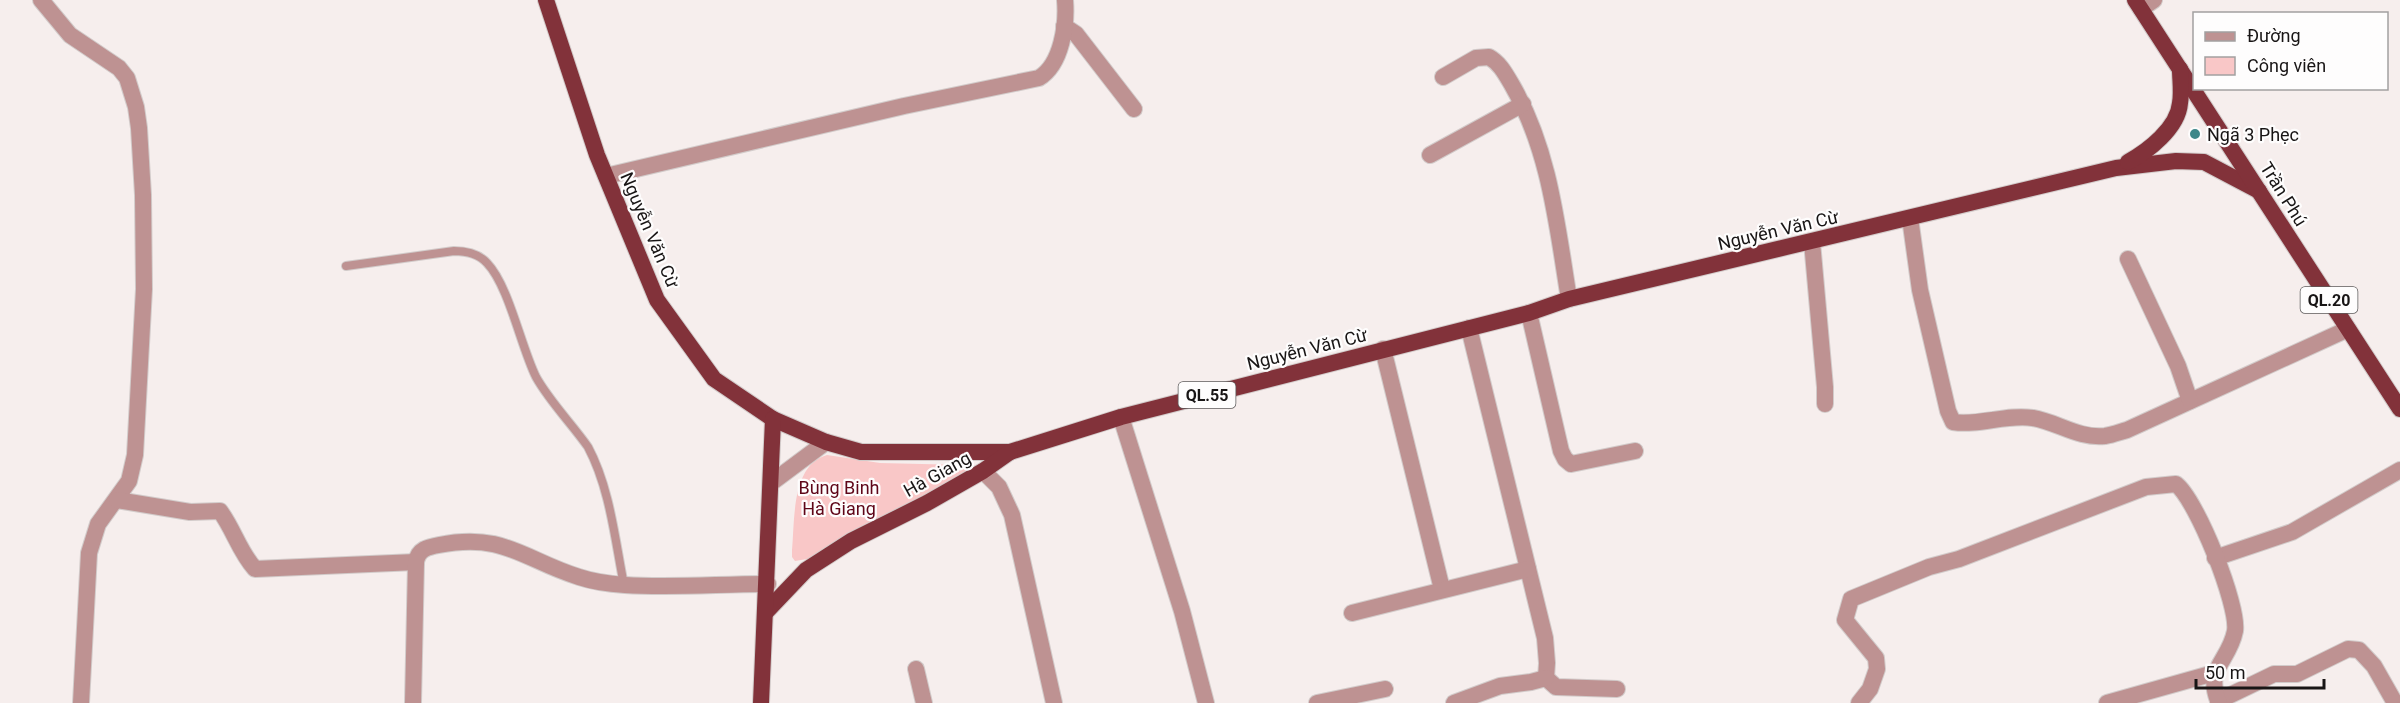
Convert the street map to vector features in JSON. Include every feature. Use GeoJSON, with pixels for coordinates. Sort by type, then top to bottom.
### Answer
{"type":"FeatureCollection","features":[{"type":"Feature","properties":{"kind":"highway","name":"Nguyễn Văn Cừ"},"geometry":{"type":"LineString","coordinates":[[546,0],[606,176],[657,300],[714,379],[773,419],[826,442],[861,452],[1010,452],[1121,417],[1529,313],[1569,299],[2116,168],[2176,161],[2204,162],[2259,190]]}},
{"type":"Feature","properties":{"kind":"highway","name":"Trần Phú"},"geometry":{"type":"LineString","coordinates":[[2143,3],[2193,89]]}},
{"type":"Feature","properties":{"kind":"highway","name":"Nguyễn Văn Cừ"},"geometry":{"type":"LineString","coordinates":[[2116,168],[2151,149],[2170,126],[2180,105],[2180,69]]}},
{"type":"Feature","properties":{"kind":"highway","name":"Trần Phú"},"geometry":{"type":"LineString","coordinates":[[2194,90],[2400,409]]}},
{"type":"Feature","properties":{"kind":"highway"},"geometry":{"type":"LineString","coordinates":[[761,703],[768,584],[773,419]]}},
{"type":"Feature","properties":{"kind":"highway","name":"Hà Giang"},"geometry":{"type":"LineString","coordinates":[[766,612],[806,570],[851,541],[927,503],[983,471],[1010,452]]}},
{"type":"Feature","properties":{"kind":"street"},"geometry":{"type":"LineString","coordinates":[[41,0],[70,35],[118,68],[127,78],[136,107],[143,195],[143,336],[134,469],[117,500],[98,524],[89,553],[81,703]]}},
{"type":"Feature","properties":{"kind":"street"},"geometry":{"type":"LineString","coordinates":[[606,176],[904,106],[1039,78],[1051,67],[1056,58],[1064,26],[1065,0]]}},
{"type":"Feature","properties":{"kind":"street"},"geometry":{"type":"LineString","coordinates":[[1064,26],[1076,34],[1134,109]]}},
{"type":"Feature","properties":{"kind":"street"},"geometry":{"type":"LineString","coordinates":[[1443,77],[1476,58],[1489,57],[1503,69],[1522,104],[1537,141],[1551,188],[1569,299]]}},
{"type":"Feature","properties":{"kind":"street"},"geometry":{"type":"LineString","coordinates":[[1430,155],[1522,104]]}},
{"type":"Feature","properties":{"kind":"street"},"geometry":{"type":"LineString","coordinates":[[1910,218],[1920,290],[1948,411],[1953,422],[1963,424],[2004,418],[2033,418],[2083,435],[2104,436],[2127,430],[2348,328]]}},
{"type":"Feature","properties":{"kind":"street"},"geometry":{"type":"LineString","coordinates":[[1812,242],[1825,404]]}},
{"type":"Feature","properties":{"kind":"street"},"geometry":{"type":"LineString","coordinates":[[2127,260],[2178,366],[2190,401]]}},
{"type":"Feature","properties":{"kind":"street"},"geometry":{"type":"LineString","coordinates":[[1529,313],[1565,459],[1571,464],[1635,451]]}},
{"type":"Feature","properties":{"kind":"street"},"geometry":{"type":"LineString","coordinates":[[1468,328],[1545,638],[1547,663],[1545,678]]}},
{"type":"Feature","properties":{"kind":"street"},"geometry":{"type":"LineString","coordinates":[[1383,349],[1442,589]]}},
{"type":"Feature","properties":{"kind":"street"},"geometry":{"type":"LineString","coordinates":[[1121,417],[1182,610],[1206,703]]}},
{"type":"Feature","properties":{"kind":"street"},"geometry":{"type":"LineString","coordinates":[[771,483],[826,442]]}},
{"type":"Feature","properties":{"kind":"street"},"geometry":{"type":"LineString","coordinates":[[2215,558],[2292,532],[2400,470]]}},
{"type":"Feature","properties":{"kind":"street"},"geometry":{"type":"LineString","coordinates":[[983,471],[999,487],[1012,515],[1054,703]]}},
{"type":"Feature","properties":{"kind":"street"},"geometry":{"type":"LineString","coordinates":[[1859,703],[1869,689],[1877,669],[1875,658],[1845,620],[1851,599],[2146,487],[2164,484],[2176,484],[2184,490],[2203,525],[2232,606],[2235,629],[2230,647],[2214,674],[2213,686],[2218,702],[2274,674],[2297,674],[2348,649],[2359,650],[2374,666],[2395,703]]}},
{"type":"Feature","properties":{"kind":"street"},"geometry":{"type":"LineString","coordinates":[[117,500],[190,512],[220,511],[231,526],[243,555],[255,569],[416,562]]}},
{"type":"Feature","properties":{"kind":"street"},"geometry":{"type":"LineString","coordinates":[[413,703],[416,562],[419,553],[428,547],[480,541],[512,548],[580,578],[624,585],[768,584]]}},
{"type":"Feature","properties":{"kind":"street"},"geometry":{"type":"LineString","coordinates":[[1352,612],[1528,569]]}},
{"type":"Feature","properties":{"kind":"street"},"geometry":{"type":"LineString","coordinates":[[916,669],[924,703]]}},
{"type":"Feature","properties":{"kind":"street"},"geometry":{"type":"LineString","coordinates":[[2107,703],[2214,674]]}},
{"type":"Feature","properties":{"kind":"street"},"geometry":{"type":"LineString","coordinates":[[1545,678],[1556,687],[1617,689]]}},
{"type":"Feature","properties":{"kind":"street"},"geometry":{"type":"LineString","coordinates":[[1454,703],[1500,686],[1545,678]]}},
{"type":"Feature","properties":{"kind":"street"},"geometry":{"type":"LineString","coordinates":[[1317,703],[1385,689]]}},
{"type":"Feature","properties":{"kind":"lane"},"geometry":{"type":"LineString","coordinates":[[346,266],[454,251],[465,251],[477,255],[487,262],[500,285],[535,374],[584,440],[595,460],[603,484],[624,585]]}},
{"type":"Feature","properties":{"kind":"green space","name":"Bùng Binh Hà Giang"},"geometry":{"type":"Polygon","coordinates":[[[827,455],[880,463],[964,465],[971,471],[813,558],[795,561],[792,557],[797,495],[807,470],[815,461],[827,455]]]}},
{"type":"Feature","properties":{"kind":"place","name":"Ngã 3 Phẹc"},"geometry":{"type":"Point","coordinates":[2195,134]}}]}
